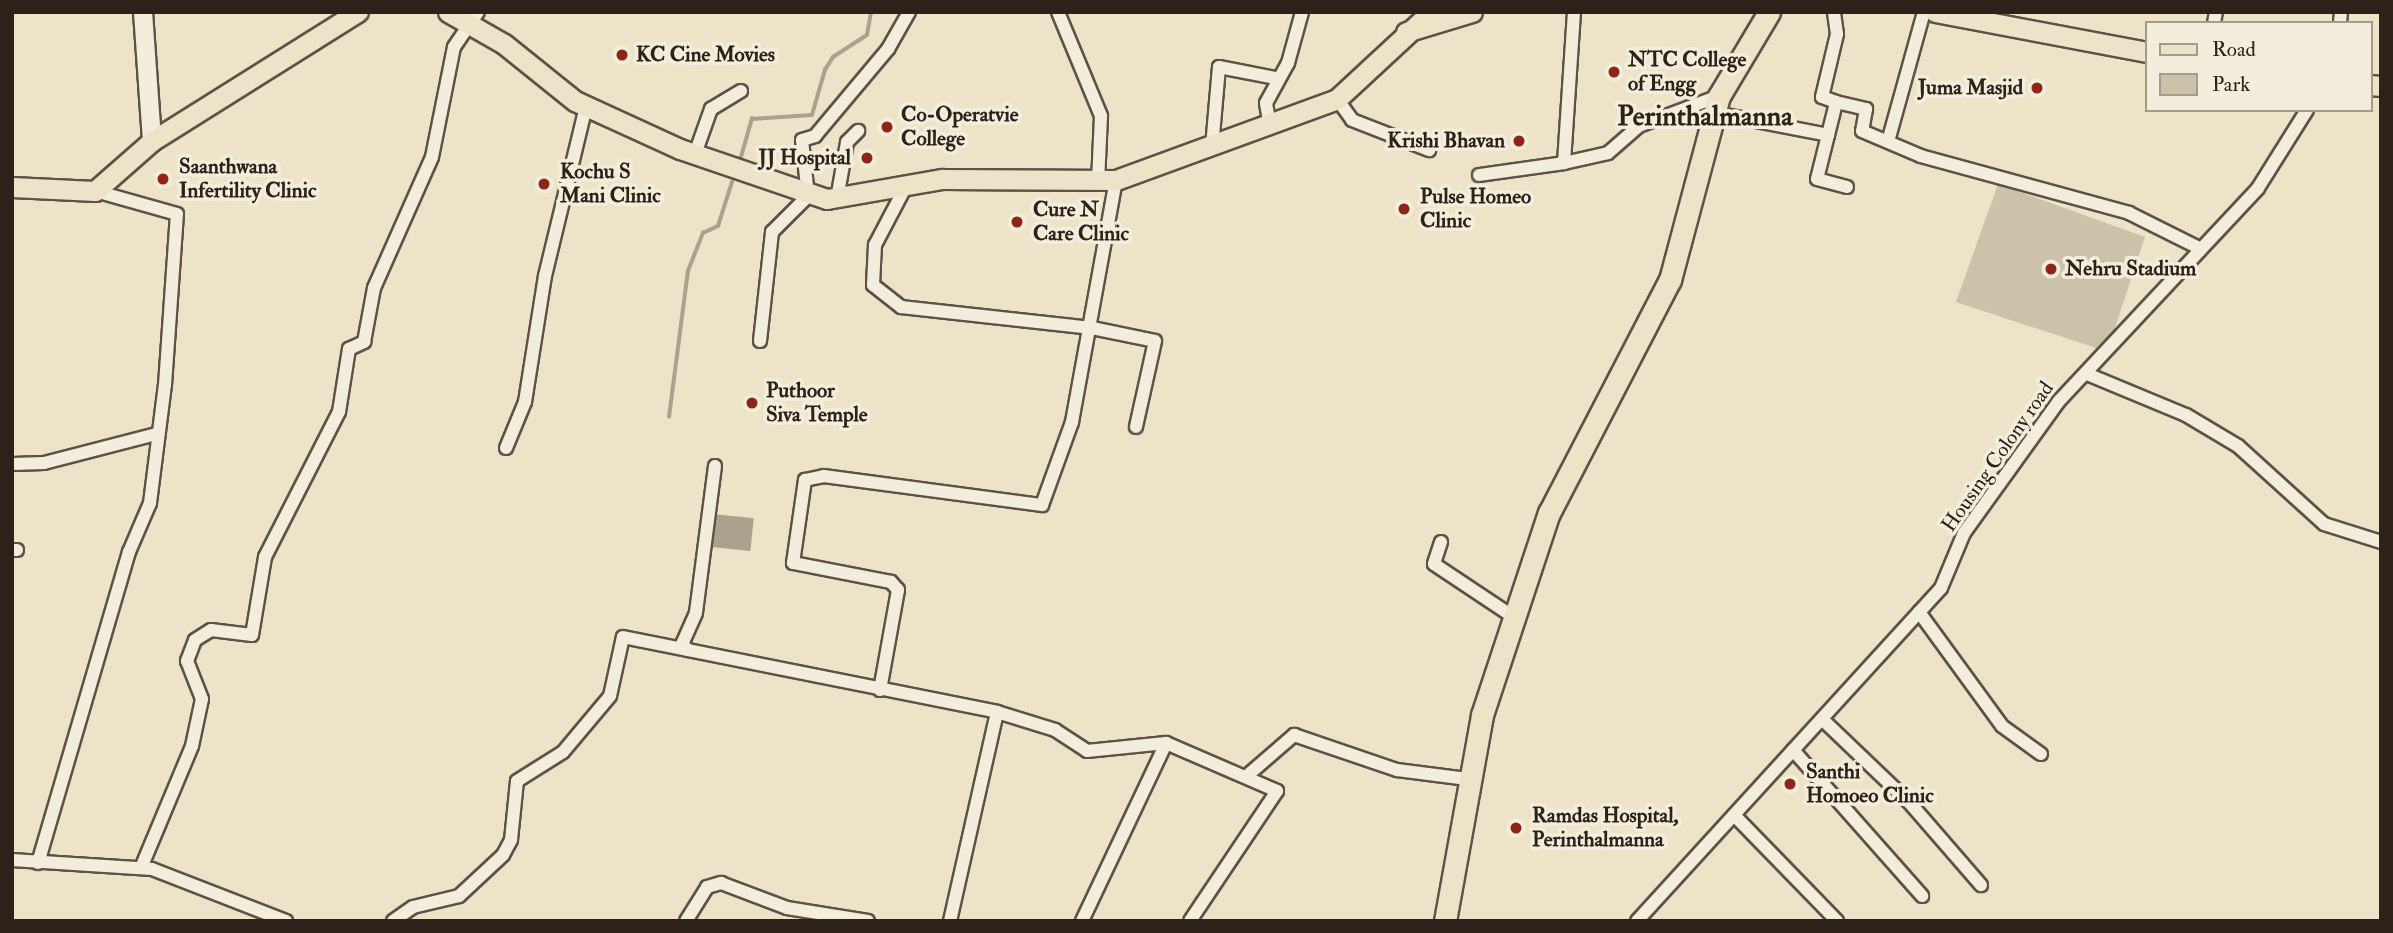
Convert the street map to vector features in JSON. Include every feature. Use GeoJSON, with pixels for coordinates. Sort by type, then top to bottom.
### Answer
{"type":"FeatureCollection","features":[{"type":"Feature","properties":{"kind":"highway"},"geometry":{"type":"LineString","coordinates":[[1445,921],[1467,779],[1549,513],[1670,280],[1717,104],[1769,12]]}},
{"type":"Feature","properties":{"kind":"main road"},"geometry":{"type":"LineString","coordinates":[[143,12],[152,141]]}},
{"type":"Feature","properties":{"kind":"main road"},"geometry":{"type":"LineString","coordinates":[[12,187],[95,191],[152,141],[358,12]]}},
{"type":"Feature","properties":{"kind":"main road"},"geometry":{"type":"LineString","coordinates":[[448,12],[476,19],[586,106],[695,155],[808,196],[837,199],[961,178],[1107,181],[1212,147],[1337,99],[1405,32],[1431,12]]}},
{"type":"Feature","properties":{"kind":"main road"},"geometry":{"type":"LineString","coordinates":[[1405,32],[1472,12]]}},
{"type":"Feature","properties":{"kind":"main road"},"geometry":{"type":"LineString","coordinates":[[1935,12],[2014,20],[2144,52]]}},
{"type":"Feature","properties":{"kind":"street"},"geometry":{"type":"LineString","coordinates":[[760,341],[772,232],[808,196],[802,140],[816,136],[907,24],[909,12]]}},
{"type":"Feature","properties":{"kind":"street"},"geometry":{"type":"LineString","coordinates":[[880,690],[898,590],[891,582],[793,563],[805,480],[824,476],[1042,505],[1072,422],[1092,328],[1107,181],[1101,116],[1058,12]]}},
{"type":"Feature","properties":{"kind":"street"},"geometry":{"type":"LineString","coordinates":[[1270,126],[1266,103],[1275,78],[1288,63],[1303,12]]}},
{"type":"Feature","properties":{"kind":"street"},"geometry":{"type":"LineString","coordinates":[[1564,163],[1574,12]]}},
{"type":"Feature","properties":{"kind":"street"},"geometry":{"type":"LineString","coordinates":[[1834,12],[1837,34],[1822,97],[1866,108],[1862,131],[1889,138],[1921,156],[2129,214],[2197,247]]}},
{"type":"Feature","properties":{"kind":"street"},"geometry":{"type":"LineString","coordinates":[[1889,138],[1924,12]]}},
{"type":"Feature","properties":{"kind":"street"},"geometry":{"type":"LineString","coordinates":[[141,869],[192,746],[202,699],[187,661],[195,640],[211,630],[252,635],[265,556],[339,412],[349,349],[365,342],[374,288],[432,157],[454,47],[476,19]]}},
{"type":"Feature","properties":{"kind":"street"},"geometry":{"type":"LineString","coordinates":[[1212,147],[1219,68],[1275,78]]}},
{"type":"Feature","properties":{"kind":"street"},"geometry":{"type":"LineString","coordinates":[[695,155],[711,109],[741,91]]}},
{"type":"Feature","properties":{"kind":"street"},"geometry":{"type":"LineString","coordinates":[[1337,99],[1352,120],[1429,150]]}},
{"type":"Feature","properties":{"kind":"street"},"geometry":{"type":"LineString","coordinates":[[1836,102],[1816,178],[1847,187]]}},
{"type":"Feature","properties":{"kind":"street"},"geometry":{"type":"LineString","coordinates":[[1479,175],[1564,163],[1608,153],[1639,127],[1717,104],[1828,135]]}},
{"type":"Feature","properties":{"kind":"street"},"geometry":{"type":"LineString","coordinates":[[506,448],[525,402],[553,237],[586,106]]}},
{"type":"Feature","properties":{"kind":"street","name":"Housing Colony road"},"geometry":{"type":"LineString","coordinates":[[1638,920],[1941,589],[1964,533],[2059,401],[2087,374],[2197,247],[2258,188],[2306,112]]}},
{"type":"Feature","properties":{"kind":"street"},"geometry":{"type":"LineString","coordinates":[[837,199],[846,146],[858,131]]}},
{"type":"Feature","properties":{"kind":"street"},"geometry":{"type":"LineString","coordinates":[[906,186],[875,245],[873,285],[901,307],[1092,328],[1155,341],[1136,427]]}},
{"type":"Feature","properties":{"kind":"street"},"geometry":{"type":"LineString","coordinates":[[38,863],[129,552],[150,503],[177,214],[95,191]]}},
{"type":"Feature","properties":{"kind":"street"},"geometry":{"type":"LineString","coordinates":[[2087,374],[2186,415],[2238,446],[2324,524],[2381,542]]}},
{"type":"Feature","properties":{"kind":"street"},"geometry":{"type":"LineString","coordinates":[[12,464],[44,463],[156,434]]}},
{"type":"Feature","properties":{"kind":"street"},"geometry":{"type":"LineString","coordinates":[[688,650],[682,645],[695,613],[715,466]]}},
{"type":"Feature","properties":{"kind":"street"},"geometry":{"type":"LineString","coordinates":[[1441,542],[1434,564],[1515,618]]}},
{"type":"Feature","properties":{"kind":"street"},"geometry":{"type":"LineString","coordinates":[[1919,612],[2002,726],[2040,754]]}},
{"type":"Feature","properties":{"kind":"street"},"geometry":{"type":"LineString","coordinates":[[393,921],[414,906],[459,896],[503,855],[511,840],[517,781],[562,752],[610,696],[623,637],[997,712],[1055,730],[1087,751],[1166,743],[1249,774],[1277,792],[1189,921]]}},
{"type":"Feature","properties":{"kind":"street"},"geometry":{"type":"LineString","coordinates":[[950,921],[997,712]]}},
{"type":"Feature","properties":{"kind":"street"},"geometry":{"type":"LineString","coordinates":[[1822,719],[1909,802],[1981,885]]}},
{"type":"Feature","properties":{"kind":"street"},"geometry":{"type":"LineString","coordinates":[[1249,774],[1294,735],[1397,770],[1467,779]]}},
{"type":"Feature","properties":{"kind":"street"},"geometry":{"type":"LineString","coordinates":[[1082,921],[1166,743]]}},
{"type":"Feature","properties":{"kind":"street"},"geometry":{"type":"LineString","coordinates":[[1793,750],[1922,896]]}},
{"type":"Feature","properties":{"kind":"street"},"geometry":{"type":"LineString","coordinates":[[1734,815],[1829,918]]}},
{"type":"Feature","properties":{"kind":"street"},"geometry":{"type":"LineString","coordinates":[[12,860],[141,869],[286,921]]}},
{"type":"Feature","properties":{"kind":"street"},"geometry":{"type":"LineString","coordinates":[[686,921],[707,887],[721,883],[788,908],[868,921]]}},
{"type":"Feature","properties":{"kind":"green space","name":"Nehru Stadium"},"geometry":{"type":"Polygon","coordinates":[[[1998,184],[2145,237],[2114,331],[2096,348],[1956,302],[1998,184]]]}},
{"type":"Feature","properties":{"kind":"shaded area"},"geometry":{"type":"Polygon","coordinates":[[[713,514],[754,518],[750,551],[710,547],[713,514]]]}},
{"type":"Feature","properties":{"kind":"waterway"},"geometry":{"type":"LineString","coordinates":[[741,157],[752,119],[812,115],[825,70],[833,57],[867,35],[871,12]]}},
{"type":"Feature","properties":{"kind":"waterway"},"geometry":{"type":"LineString","coordinates":[[669,417],[688,271],[703,233],[718,226],[732,182]]}},
{"type":"Feature","properties":{"kind":"place","name":"KC Cine Movies"},"geometry":{"type":"Point","coordinates":[622,55]}},
{"type":"Feature","properties":{"kind":"place","name":"NTC College of Engg"},"geometry":{"type":"Point","coordinates":[1614,72]}},
{"type":"Feature","properties":{"kind":"place","name":"Juma Masjid"},"geometry":{"type":"Point","coordinates":[2037,88]}},
{"type":"Feature","properties":{"kind":"place","name":"Co-Operatvie College"},"geometry":{"type":"Point","coordinates":[887,127]}},
{"type":"Feature","properties":{"kind":"place","name":"Krishi Bhavan"},"geometry":{"type":"Point","coordinates":[1519,141]}},
{"type":"Feature","properties":{"kind":"place","name":"JJ Hospital"},"geometry":{"type":"Point","coordinates":[867,158]}},
{"type":"Feature","properties":{"kind":"place","name":"Saanthwana Infertility Clinic"},"geometry":{"type":"Point","coordinates":[163,179]}},
{"type":"Feature","properties":{"kind":"place","name":"Kochu S Mani Clinic"},"geometry":{"type":"Point","coordinates":[544,184]}},
{"type":"Feature","properties":{"kind":"place","name":"Pulse Homeo Clinic"},"geometry":{"type":"Point","coordinates":[1404,209]}},
{"type":"Feature","properties":{"kind":"place","name":"Cure N Care Clinic"},"geometry":{"type":"Point","coordinates":[1017,222]}},
{"type":"Feature","properties":{"kind":"place","name":"Nehru Stadium"},"geometry":{"type":"Point","coordinates":[2051,269]}},
{"type":"Feature","properties":{"kind":"place","name":"Puthoor Siva Temple"},"geometry":{"type":"Point","coordinates":[752,403]}},
{"type":"Feature","properties":{"kind":"place","name":"Santhi Homoeo Clinic"},"geometry":{"type":"Point","coordinates":[1790,784]}},
{"type":"Feature","properties":{"kind":"place","name":"Ramdas Hospital, Perinthalmanna"},"geometry":{"type":"Point","coordinates":[1516,828]}},
{"type":"Feature","properties":{"kind":"district","name":"Perinthalmanna"},"geometry":{"type":"Point","coordinates":[1705,117]}}]}
